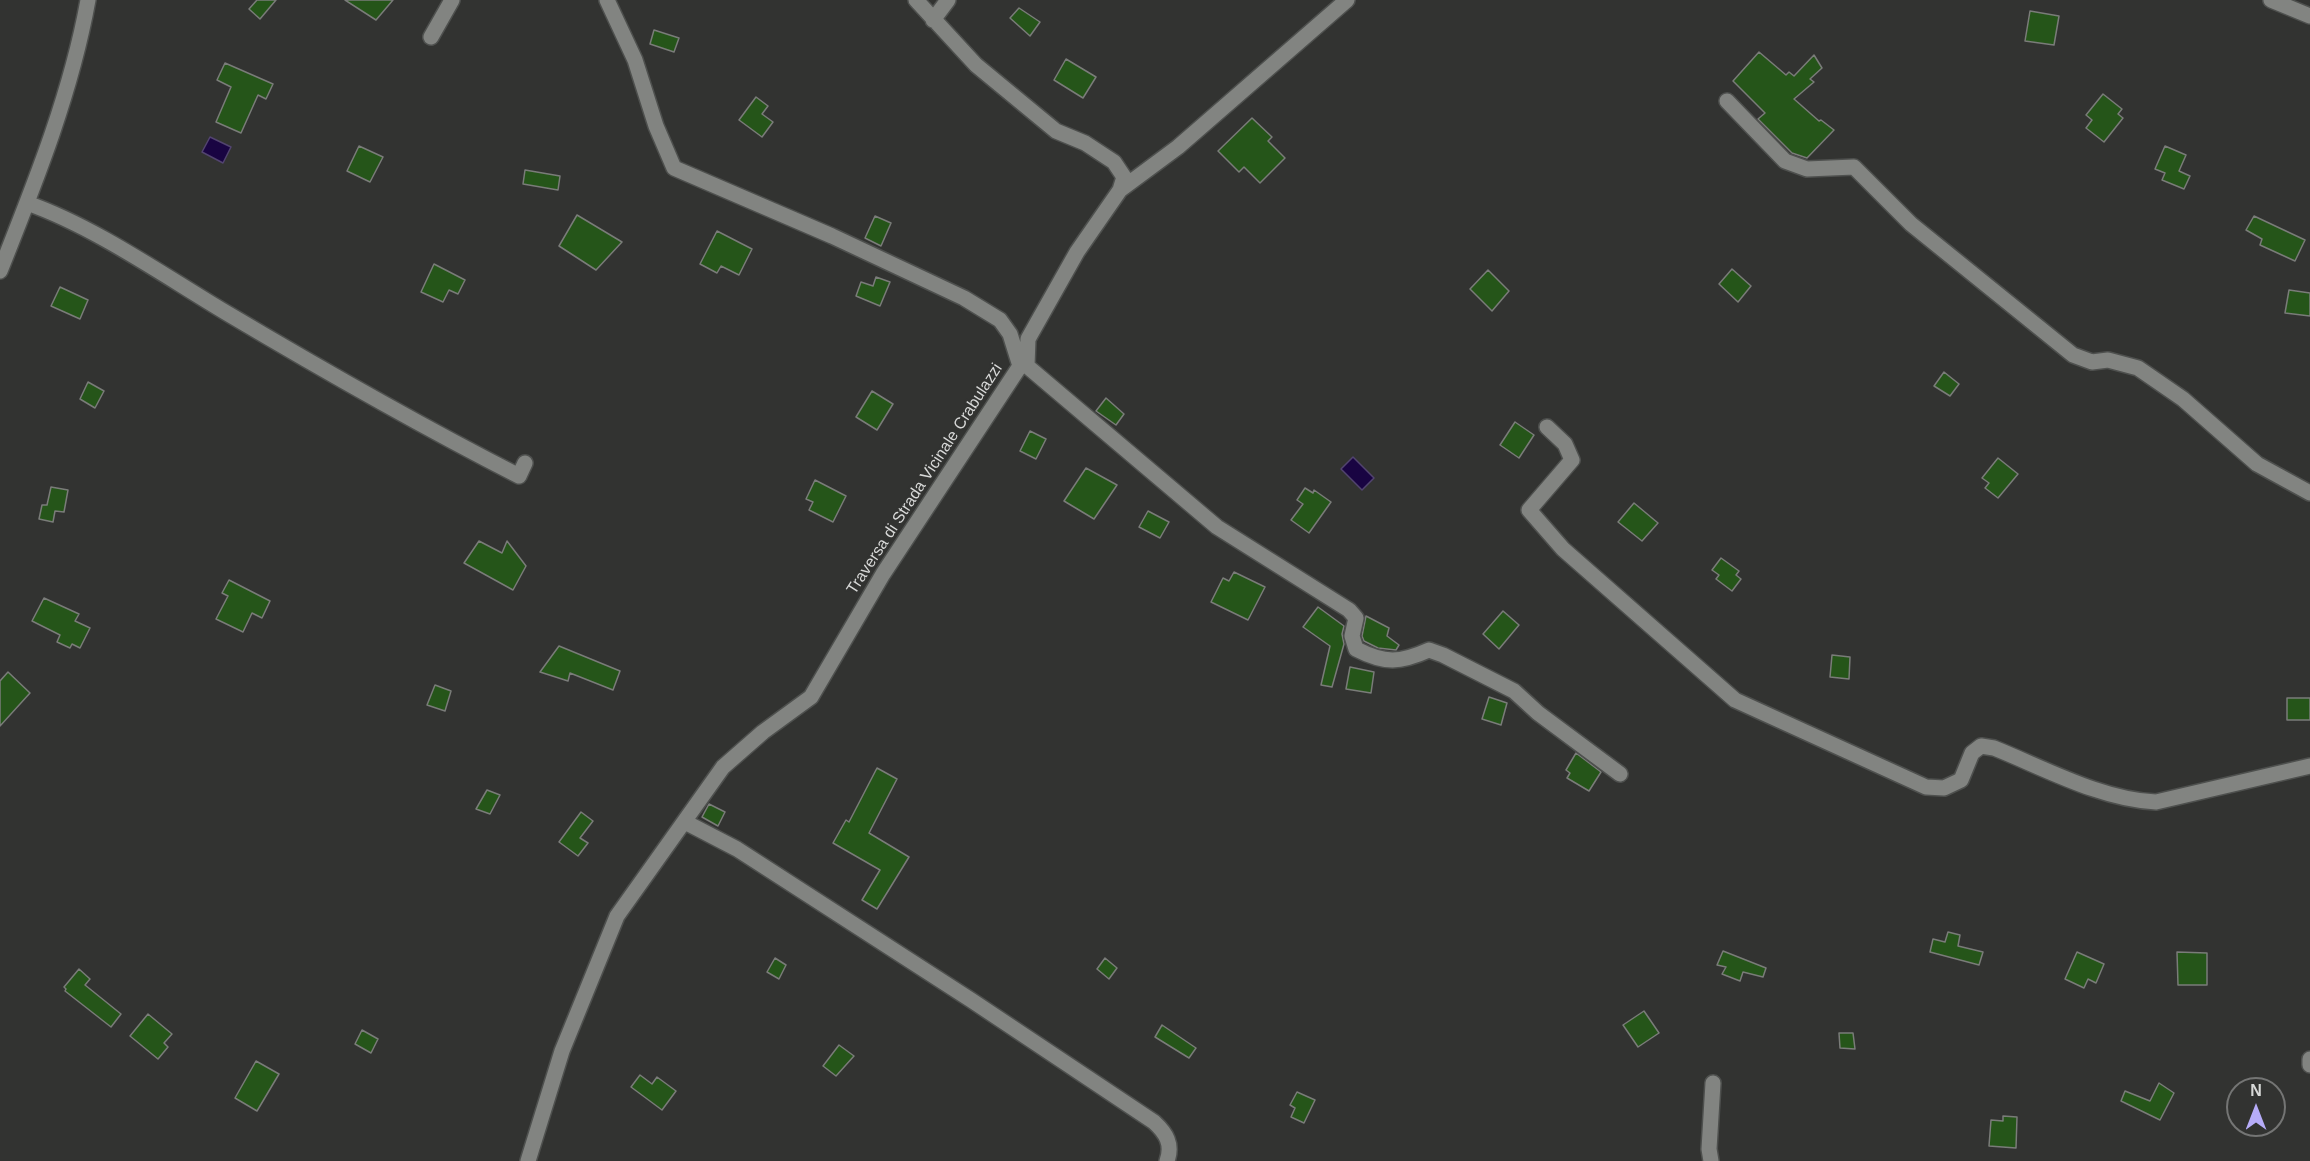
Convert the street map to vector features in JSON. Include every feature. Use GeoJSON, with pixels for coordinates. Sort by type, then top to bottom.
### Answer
{"type":"FeatureCollection","features":[{"type":"Feature","properties":{"kind":"street"},"geometry":{"type":"LineString","coordinates":[[0,272],[56,126],[82,32],[88,0]]}},
{"type":"Feature","properties":{"kind":"street"},"geometry":{"type":"LineString","coordinates":[[431,37],[452,0]]}},
{"type":"Feature","properties":{"kind":"street"},"geometry":{"type":"LineString","coordinates":[[607,0],[635,60],[656,126],[674,168],[832,236],[964,298],[1000,320],[1010,334],[1023,366]]}},
{"type":"Feature","properties":{"kind":"street"},"geometry":{"type":"LineString","coordinates":[[916,0],[976,64],[1056,131],[1085,143],[1114,162],[1124,177],[1120,190],[1077,252],[1028,339],[1023,366]]}},
{"type":"Feature","properties":{"kind":"street"},"geometry":{"type":"LineString","coordinates":[[933,20],[948,0]]}},
{"type":"Feature","properties":{"kind":"street"},"geometry":{"type":"LineString","coordinates":[[1120,190],[1178,147],[1347,0]]}},
{"type":"Feature","properties":{"kind":"street"},"geometry":{"type":"LineString","coordinates":[[2271,0],[2310,16]]}},
{"type":"Feature","properties":{"kind":"street"},"geometry":{"type":"LineString","coordinates":[[1727,101],[1785,161],[1807,169],[1854,167],[1911,224],[2073,355],[2092,362],[2108,360],[2138,368],[2183,399],[2257,464],[2310,493]]}},
{"type":"Feature","properties":{"kind":"street"},"geometry":{"type":"LineString","coordinates":[[27,203],[49,211],[118,248],[242,322],[470,451],[519,476],[525,463]]}},
{"type":"Feature","properties":{"kind":"street","name":"Traversa di Strada Vicinale Crabulazzi"},"geometry":{"type":"LineString","coordinates":[[528,1161],[562,1051],[617,916],[723,767],[763,732],[811,697],[883,574],[1023,366],[1217,527],[1349,610],[1356,618],[1352,636],[1356,649],[1384,661],[1410,659],[1430,650],[1443,654],[1514,692],[1538,713],[1620,774]]}},
{"type":"Feature","properties":{"kind":"street"},"geometry":{"type":"LineString","coordinates":[[1547,427],[1565,444],[1572,460],[1529,510],[1563,549],[1735,700],[1926,787],[1944,788],[1961,780],[1972,753],[1981,746],[1994,748],[2103,792],[2139,801],[2156,802],[2310,766]]}},
{"type":"Feature","properties":{"kind":"street"},"geometry":{"type":"LineString","coordinates":[[685,822],[737,849],[971,1000],[1154,1122],[1166,1134],[1169,1154],[1167,1161]]}},
{"type":"Feature","properties":{"kind":"street"},"geometry":{"type":"LineString","coordinates":[[2310,1059],[2310,1065]]}},
{"type":"Feature","properties":{"kind":"street"},"geometry":{"type":"LineString","coordinates":[[1711,1161],[1709,1149],[1713,1083]]}},
{"type":"Feature","properties":{"kind":"shaded area"},"geometry":{"type":"Polygon","coordinates":[[[210,137],[231,147],[223,163],[202,152],[210,137]]]}},
{"type":"Feature","properties":{"kind":"shaded area"},"geometry":{"type":"Polygon","coordinates":[[[1353,457],[1374,478],[1362,490],[1341,469],[1353,457]]]}},
{"type":"Feature","properties":{"kind":"building"},"geometry":{"type":"Polygon","coordinates":[[[257,0],[276,0],[260,19],[249,9],[257,0]]]}},
{"type":"Feature","properties":{"kind":"building"},"geometry":{"type":"Polygon","coordinates":[[[345,0],[393,0],[376,20],[345,0]]]}},
{"type":"Feature","properties":{"kind":"building"},"geometry":{"type":"Polygon","coordinates":[[[1019,8],[1040,22],[1030,36],[1010,18],[1019,8]]]}},
{"type":"Feature","properties":{"kind":"building"},"geometry":{"type":"Polygon","coordinates":[[[2030,11],[2059,16],[2054,45],[2025,41],[2030,11]]]}},
{"type":"Feature","properties":{"kind":"building"},"geometry":{"type":"Polygon","coordinates":[[[654,30],[679,38],[674,52],[650,44],[654,30]]]}},
{"type":"Feature","properties":{"kind":"building"},"geometry":{"type":"Polygon","coordinates":[[[1759,52],[1786,75],[1789,72],[1794,76],[1814,55],[1822,68],[1810,79],[1814,82],[1794,99],[1819,121],[1821,120],[1834,130],[1807,158],[1792,153],[1758,119],[1765,113],[1733,81],[1759,52]]]}},
{"type":"Feature","properties":{"kind":"building"},"geometry":{"type":"Polygon","coordinates":[[[1066,59],[1096,77],[1083,98],[1054,80],[1066,59]]]}},
{"type":"Feature","properties":{"kind":"building"},"geometry":{"type":"Polygon","coordinates":[[[225,63],[273,84],[266,99],[258,95],[241,133],[216,122],[231,87],[217,80],[225,63]]]}},
{"type":"Feature","properties":{"kind":"building"},"geometry":{"type":"Polygon","coordinates":[[[2103,94],[2122,109],[2118,114],[2123,118],[2104,142],[2086,128],[2092,120],[2086,115],[2103,94]]]}},
{"type":"Feature","properties":{"kind":"building"},"geometry":{"type":"Polygon","coordinates":[[[756,97],[768,106],[762,114],[773,122],[762,137],[739,120],[756,97]]]}},
{"type":"Feature","properties":{"kind":"building"},"geometry":{"type":"Polygon","coordinates":[[[1252,118],[1272,137],[1268,141],[1285,158],[1260,183],[1244,167],[1239,172],[1218,151],[1252,118]]]}},
{"type":"Feature","properties":{"kind":"building"},"geometry":{"type":"Polygon","coordinates":[[[359,146],[383,157],[370,182],[347,171],[359,146]]]}},
{"type":"Feature","properties":{"kind":"building"},"geometry":{"type":"Polygon","coordinates":[[[2165,146],[2186,155],[2179,171],[2190,176],[2184,189],[2162,180],[2165,173],[2155,169],[2165,146]]]}},
{"type":"Feature","properties":{"kind":"building"},"geometry":{"type":"Polygon","coordinates":[[[525,170],[560,176],[558,190],[523,184],[525,170]]]}},
{"type":"Feature","properties":{"kind":"building"},"geometry":{"type":"Polygon","coordinates":[[[577,215],[622,242],[596,270],[559,246],[577,215]]]}},
{"type":"Feature","properties":{"kind":"building"},"geometry":{"type":"Polygon","coordinates":[[[875,216],[891,223],[881,246],[865,238],[875,216]]]}},
{"type":"Feature","properties":{"kind":"building"},"geometry":{"type":"Polygon","coordinates":[[[2254,216],[2305,240],[2295,261],[2260,245],[2262,239],[2246,230],[2254,216]]]}},
{"type":"Feature","properties":{"kind":"building"},"geometry":{"type":"Polygon","coordinates":[[[717,231],[752,249],[739,275],[721,266],[717,273],[700,264],[717,231]]]}},
{"type":"Feature","properties":{"kind":"building"},"geometry":{"type":"Polygon","coordinates":[[[434,264],[465,280],[458,294],[449,290],[443,302],[421,292],[434,264]]]}},
{"type":"Feature","properties":{"kind":"building"},"geometry":{"type":"Polygon","coordinates":[[[1732,269],[1751,286],[1738,302],[1719,284],[1732,269]]]}},
{"type":"Feature","properties":{"kind":"building"},"geometry":{"type":"Polygon","coordinates":[[[1488,270],[1509,291],[1492,311],[1470,289],[1488,270]]]}},
{"type":"Feature","properties":{"kind":"building"},"geometry":{"type":"Polygon","coordinates":[[[876,277],[890,282],[880,306],[856,296],[861,282],[873,286],[876,277]]]}},
{"type":"Feature","properties":{"kind":"building"},"geometry":{"type":"Polygon","coordinates":[[[60,287],[88,300],[80,319],[51,306],[60,287]]]}},
{"type":"Feature","properties":{"kind":"building"},"geometry":{"type":"Polygon","coordinates":[[[2289,290],[2310,293],[2310,316],[2285,313],[2289,290]]]}},
{"type":"Feature","properties":{"kind":"building"},"geometry":{"type":"Polygon","coordinates":[[[1944,372],[1959,384],[1950,396],[1934,386],[1944,372]]]}},
{"type":"Feature","properties":{"kind":"building"},"geometry":{"type":"Polygon","coordinates":[[[88,382],[104,391],[95,408],[80,399],[88,382]]]}},
{"type":"Feature","properties":{"kind":"building"},"geometry":{"type":"Polygon","coordinates":[[[872,391],[893,404],[877,430],[856,417],[872,391]]]}},
{"type":"Feature","properties":{"kind":"building"},"geometry":{"type":"Polygon","coordinates":[[[1106,398],[1124,414],[1116,425],[1096,411],[1106,398]]]}},
{"type":"Feature","properties":{"kind":"building"},"geometry":{"type":"Polygon","coordinates":[[[1515,422],[1534,435],[1519,458],[1500,445],[1515,422]]]}},
{"type":"Feature","properties":{"kind":"building"},"geometry":{"type":"Polygon","coordinates":[[[1030,431],[1046,439],[1036,459],[1020,451],[1030,431]]]}},
{"type":"Feature","properties":{"kind":"building"},"geometry":{"type":"Polygon","coordinates":[[[1998,458],[2018,474],[1998,498],[1985,488],[1989,483],[1982,478],[1998,458]]]}},
{"type":"Feature","properties":{"kind":"building"},"geometry":{"type":"Polygon","coordinates":[[[1086,468],[1117,485],[1094,519],[1064,501],[1086,468]]]}},
{"type":"Feature","properties":{"kind":"building"},"geometry":{"type":"Polygon","coordinates":[[[815,480],[846,496],[833,522],[809,510],[813,502],[806,499],[815,480]]]}},
{"type":"Feature","properties":{"kind":"building"},"geometry":{"type":"Polygon","coordinates":[[[51,487],[68,490],[64,512],[55,511],[53,522],[39,519],[42,505],[47,505],[51,487]]]}},
{"type":"Feature","properties":{"kind":"building"},"geometry":{"type":"Polygon","coordinates":[[[1305,488],[1313,493],[1314,490],[1331,502],[1309,533],[1291,520],[1303,504],[1297,500],[1305,488]]]}},
{"type":"Feature","properties":{"kind":"building"},"geometry":{"type":"Polygon","coordinates":[[[1634,503],[1658,523],[1642,541],[1618,522],[1634,503]]]}},
{"type":"Feature","properties":{"kind":"building"},"geometry":{"type":"Polygon","coordinates":[[[1148,511],[1169,522],[1160,538],[1139,527],[1148,511]]]}},
{"type":"Feature","properties":{"kind":"building"},"geometry":{"type":"Polygon","coordinates":[[[479,541],[502,553],[507,541],[526,566],[513,590],[464,563],[479,541]]]}},
{"type":"Feature","properties":{"kind":"building"},"geometry":{"type":"Polygon","coordinates":[[[1721,558],[1739,571],[1736,575],[1741,579],[1732,591],[1716,579],[1719,575],[1712,570],[1721,558]]]}},
{"type":"Feature","properties":{"kind":"building"},"geometry":{"type":"Polygon","coordinates":[[[1234,572],[1265,587],[1248,620],[1211,602],[1223,578],[1229,581],[1234,572]]]}},
{"type":"Feature","properties":{"kind":"building"},"geometry":{"type":"Polygon","coordinates":[[[229,580],[270,601],[262,618],[252,613],[243,632],[216,619],[228,596],[222,593],[229,580]]]}},
{"type":"Feature","properties":{"kind":"building"},"geometry":{"type":"Polygon","coordinates":[[[44,598],[79,614],[75,621],[90,628],[80,648],[72,644],[70,648],[57,642],[60,635],[32,621],[44,598]]]}},
{"type":"Feature","properties":{"kind":"building"},"geometry":{"type":"Polygon","coordinates":[[[1318,607],[1344,626],[1342,634],[1344,644],[1332,687],[1321,685],[1330,646],[1303,627],[1318,607]]]}},
{"type":"Feature","properties":{"kind":"building"},"geometry":{"type":"Polygon","coordinates":[[[1503,611],[1519,625],[1499,649],[1483,634],[1503,611]]]}},
{"type":"Feature","properties":{"kind":"building"},"geometry":{"type":"Polygon","coordinates":[[[1366,616],[1389,628],[1387,636],[1399,645],[1396,650],[1378,648],[1364,641],[1362,636],[1366,616]]]}},
{"type":"Feature","properties":{"kind":"building"},"geometry":{"type":"Polygon","coordinates":[[[559,646],[620,671],[613,690],[570,673],[568,681],[540,672],[559,646]]]}},
{"type":"Feature","properties":{"kind":"building"},"geometry":{"type":"Polygon","coordinates":[[[1832,655],[1850,657],[1849,679],[1830,677],[1832,655]]]}},
{"type":"Feature","properties":{"kind":"building"},"geometry":{"type":"Polygon","coordinates":[[[1350,667],[1374,672],[1371,693],[1346,689],[1350,667]]]}},
{"type":"Feature","properties":{"kind":"building"},"geometry":{"type":"Polygon","coordinates":[[[8,672],[30,693],[0,726],[0,681],[8,672]]]}},
{"type":"Feature","properties":{"kind":"building"},"geometry":{"type":"Polygon","coordinates":[[[435,685],[451,691],[445,711],[427,705],[435,685]]]}},
{"type":"Feature","properties":{"kind":"building"},"geometry":{"type":"Polygon","coordinates":[[[1489,697],[1507,703],[1501,725],[1482,719],[1489,697]]]}},
{"type":"Feature","properties":{"kind":"building"},"geometry":{"type":"Polygon","coordinates":[[[2287,698],[2310,698],[2310,720],[2287,720],[2287,698]]]}},
{"type":"Feature","properties":{"kind":"building"},"geometry":{"type":"Polygon","coordinates":[[[1576,753],[1601,772],[1589,791],[1567,778],[1570,773],[1566,770],[1576,753]]]}},
{"type":"Feature","properties":{"kind":"building"},"geometry":{"type":"Polygon","coordinates":[[[877,768],[897,779],[869,833],[909,857],[877,909],[862,900],[880,870],[833,843],[846,820],[849,822],[877,768]]]}},
{"type":"Feature","properties":{"kind":"building"},"geometry":{"type":"Polygon","coordinates":[[[487,790],[500,795],[490,814],[476,809],[487,790]]]}},
{"type":"Feature","properties":{"kind":"building"},"geometry":{"type":"Polygon","coordinates":[[[709,804],[725,812],[718,826],[702,817],[709,804]]]}},
{"type":"Feature","properties":{"kind":"building"},"geometry":{"type":"Polygon","coordinates":[[[581,812],[593,821],[580,838],[588,843],[578,856],[559,842],[581,812]]]}},
{"type":"Feature","properties":{"kind":"building"},"geometry":{"type":"Polygon","coordinates":[[[1948,932],[1960,935],[1958,946],[1983,952],[1979,965],[1930,952],[1933,939],[1945,942],[1948,932]]]}},
{"type":"Feature","properties":{"kind":"building"},"geometry":{"type":"Polygon","coordinates":[[[1723,951],[1766,968],[1763,977],[1743,972],[1740,981],[1722,974],[1726,967],[1717,965],[1723,951]]]}},
{"type":"Feature","properties":{"kind":"building"},"geometry":{"type":"Polygon","coordinates":[[[2077,952],[2104,964],[2096,983],[2088,979],[2084,988],[2065,979],[2077,952]]]}},
{"type":"Feature","properties":{"kind":"building"},"geometry":{"type":"Polygon","coordinates":[[[2177,952],[2207,953],[2207,985],[2178,985],[2177,952]]]}},
{"type":"Feature","properties":{"kind":"building"},"geometry":{"type":"Polygon","coordinates":[[[775,958],[786,965],[779,979],[767,972],[775,958]]]}},
{"type":"Feature","properties":{"kind":"building"},"geometry":{"type":"Polygon","coordinates":[[[1105,958],[1117,968],[1109,979],[1097,969],[1105,958]]]}},
{"type":"Feature","properties":{"kind":"building"},"geometry":{"type":"Polygon","coordinates":[[[79,969],[90,979],[85,985],[121,1014],[111,1027],[65,991],[64,987],[79,969]]]}},
{"type":"Feature","properties":{"kind":"building"},"geometry":{"type":"Polygon","coordinates":[[[1644,1011],[1659,1033],[1638,1047],[1623,1025],[1644,1011]]]}},
{"type":"Feature","properties":{"kind":"building"},"geometry":{"type":"Polygon","coordinates":[[[148,1014],[172,1034],[164,1043],[168,1047],[158,1059],[130,1036],[148,1014]]]}},
{"type":"Feature","properties":{"kind":"building"},"geometry":{"type":"Polygon","coordinates":[[[1162,1025],[1196,1048],[1189,1058],[1155,1037],[1162,1025]]]}},
{"type":"Feature","properties":{"kind":"building"},"geometry":{"type":"Polygon","coordinates":[[[362,1030],[378,1039],[371,1053],[355,1044],[362,1030]]]}},
{"type":"Feature","properties":{"kind":"building"},"geometry":{"type":"Polygon","coordinates":[[[1839,1033],[1853,1033],[1855,1049],[1840,1048],[1839,1033]]]}},
{"type":"Feature","properties":{"kind":"building"},"geometry":{"type":"Polygon","coordinates":[[[839,1045],[854,1056],[836,1076],[823,1066],[839,1045]]]}},
{"type":"Feature","properties":{"kind":"building"},"geometry":{"type":"Polygon","coordinates":[[[256,1061],[279,1074],[257,1111],[235,1098],[256,1061]]]}},
{"type":"Feature","properties":{"kind":"building"},"geometry":{"type":"Polygon","coordinates":[[[640,1075],[652,1084],[657,1077],[676,1091],[662,1110],[631,1087],[640,1075]]]}},
{"type":"Feature","properties":{"kind":"building"},"geometry":{"type":"Polygon","coordinates":[[[2159,1083],[2174,1093],[2160,1120],[2121,1101],[2125,1091],[2150,1101],[2159,1083]]]}},
{"type":"Feature","properties":{"kind":"building"},"geometry":{"type":"Polygon","coordinates":[[[1297,1092],[1315,1100],[1304,1123],[1291,1117],[1295,1108],[1290,1105],[1297,1092]]]}},
{"type":"Feature","properties":{"kind":"building"},"geometry":{"type":"Polygon","coordinates":[[[2003,1116],[2017,1117],[2016,1148],[1989,1146],[1991,1120],[2003,1121],[2003,1116]]]}}]}
